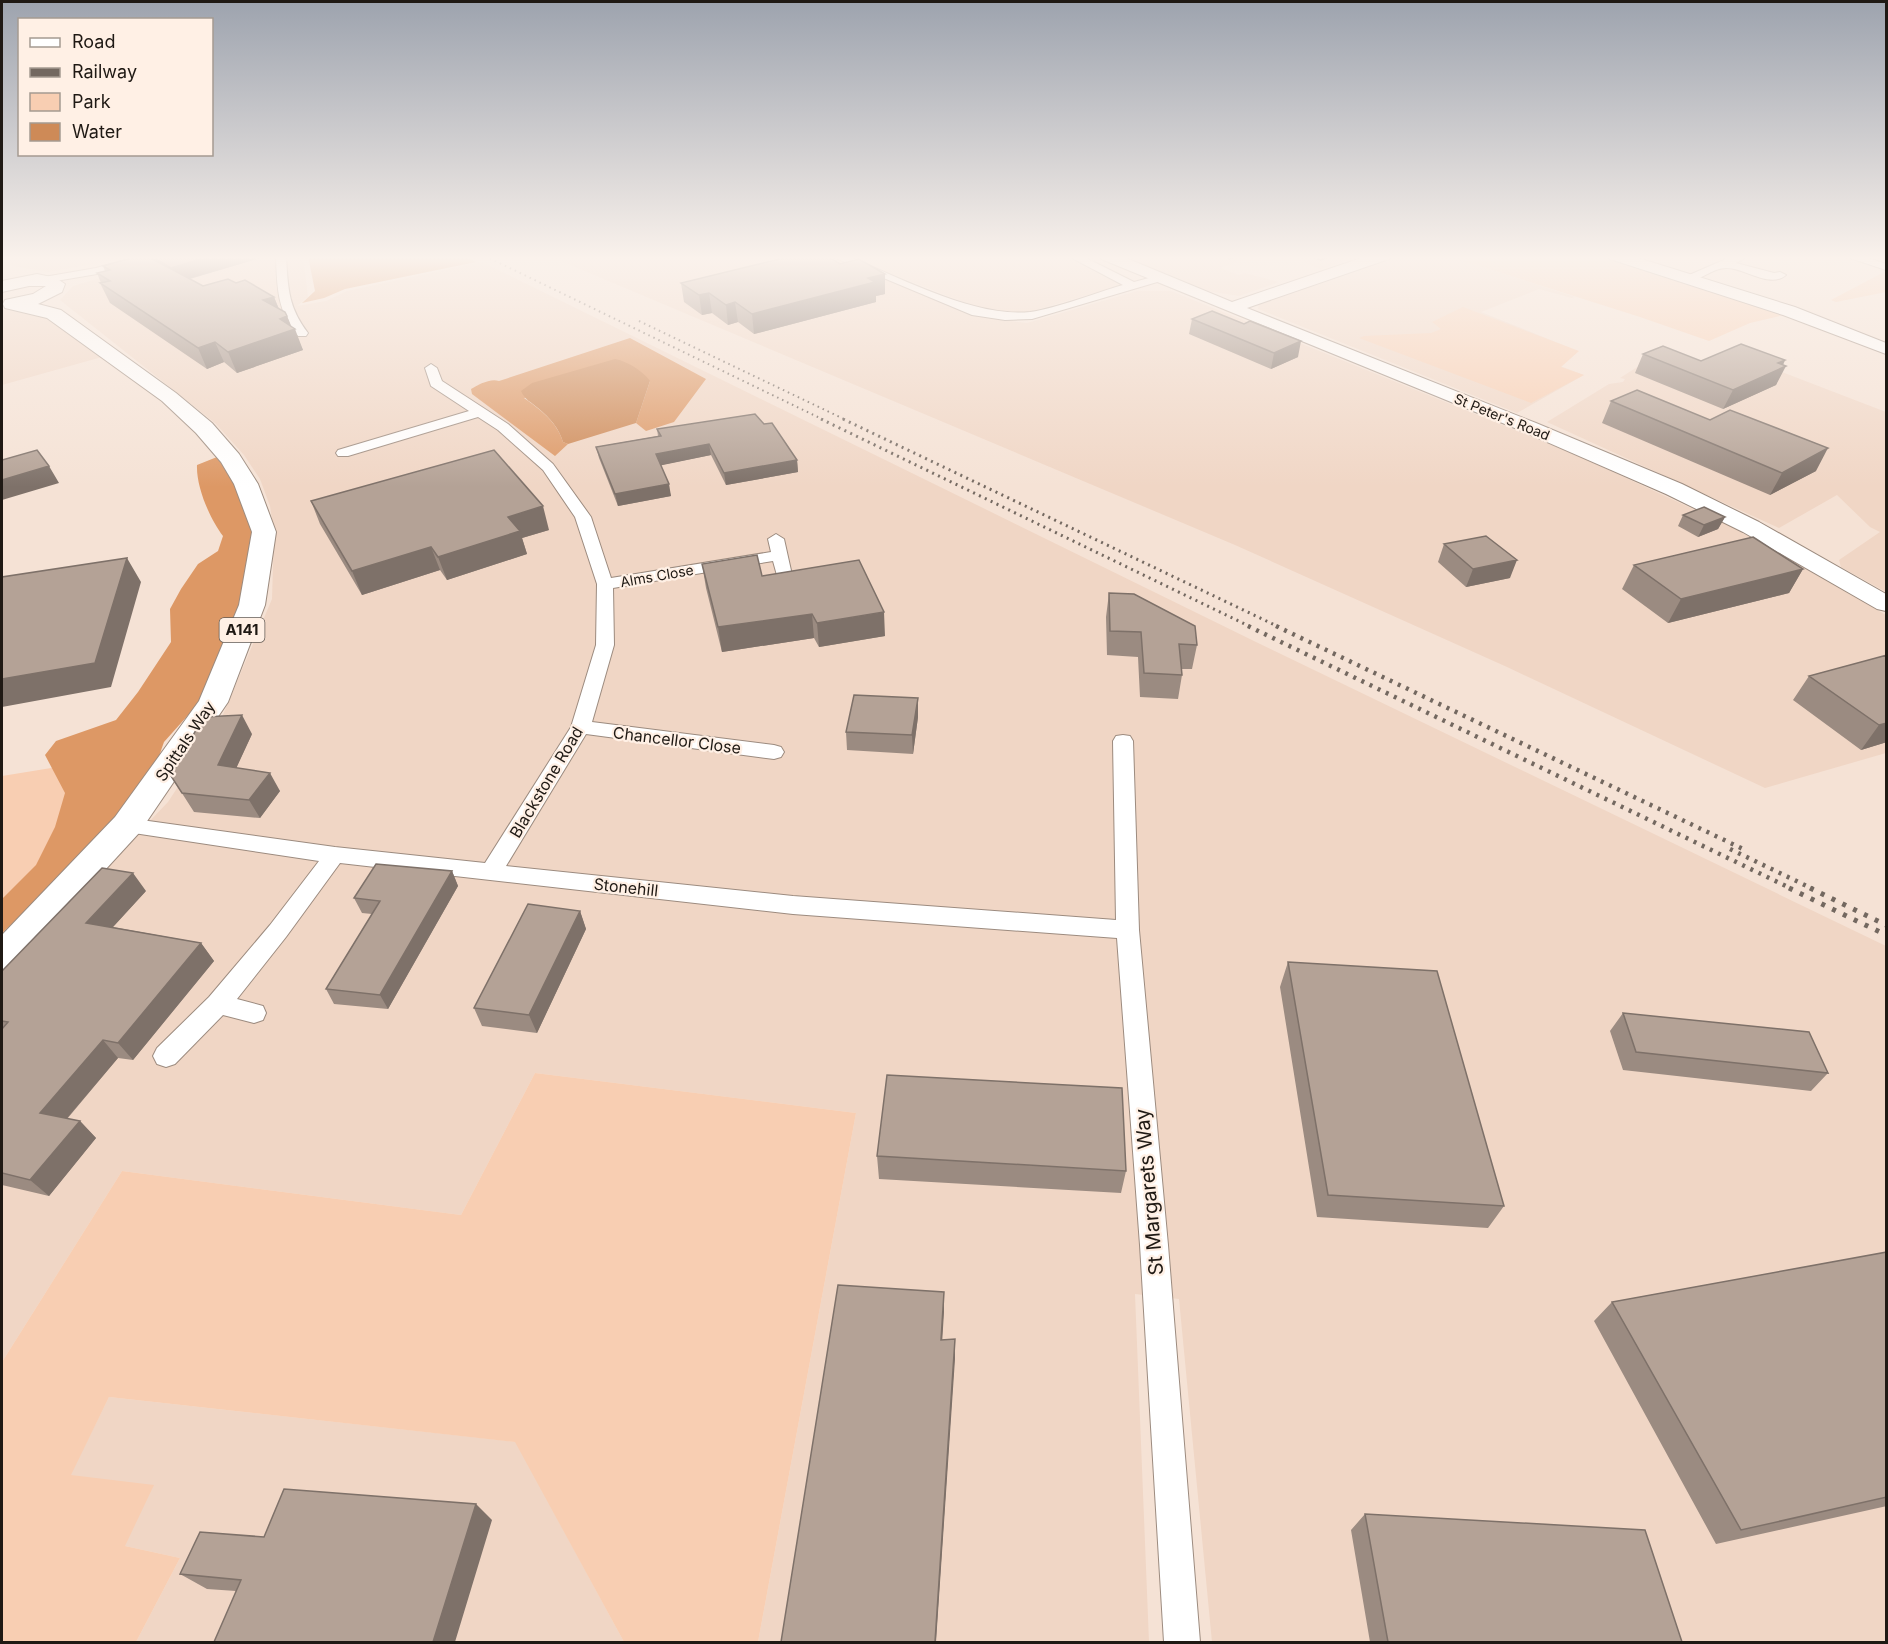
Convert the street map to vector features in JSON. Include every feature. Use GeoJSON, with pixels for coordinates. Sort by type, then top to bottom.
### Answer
{"type":"FeatureCollection","features":[{"type":"Feature","properties":{"kind":"highway","name":"Spittals Way"},"geometry":{"type":"LineString","coordinates":[[2,958],[127,825],[213,702],[252,605],[261,561],[264,532],[246,484],[231,459],[204,428],[96,333]]}},
{"type":"Feature","properties":{"kind":"street","name":"St Peter's Road"},"geometry":{"type":"LineString","coordinates":[[1292,333],[1529,427],[1674,489],[1751,527],[1887,604]]}},
{"type":"Feature","properties":{"kind":"street"},"geometry":{"type":"LineString","coordinates":[[1845,333],[1887,349]]}},
{"type":"Feature","properties":{"kind":"street","name":"Blackstone Road"},"geometry":{"type":"LineString","coordinates":[[430,368],[436,383],[503,427],[548,467],[583,517],[605,584],[604,645],[581,727],[492,871]]}},
{"type":"Feature","properties":{"kind":"street"},"geometry":{"type":"LineString","coordinates":[[343,453],[479,412]]}},
{"type":"Feature","properties":{"kind":"street"},"geometry":{"type":"LineString","coordinates":[[387,441],[398,452]]}},
{"type":"Feature","properties":{"kind":"street","name":"Alms Close"},"geometry":{"type":"LineString","coordinates":[[605,584],[778,547],[784,575]]}},
{"type":"Feature","properties":{"kind":"street","name":"Chancellor Close"},"geometry":{"type":"LineString","coordinates":[[581,727],[774,752]]}},
{"type":"Feature","properties":{"kind":"street","name":"St Margarets Way"},"geometry":{"type":"LineString","coordinates":[[1123,741],[1128,930],[1153,1234],[1182,1642]]}},
{"type":"Feature","properties":{"kind":"street","name":"Stonehill"},"geometry":{"type":"LineString","coordinates":[[127,825],[334,855],[794,905],[1128,930]]}},
{"type":"Feature","properties":{"kind":"street"},"geometry":{"type":"LineString","coordinates":[[166,1056],[218,1004],[273,938],[334,855]]}},
{"type":"Feature","properties":{"kind":"street"},"geometry":{"type":"LineString","coordinates":[[218,1004],[254,1012]]}},
{"type":"Feature","properties":{"kind":"shaded area"},"geometry":{"type":"Polygon","coordinates":[[[2,333],[73,333],[102,357],[2,385],[2,333]]]}},
{"type":"Feature","properties":{"kind":"shaded area"},"geometry":{"type":"Polygon","coordinates":[[[101,333],[626,333],[1256,642],[1886,946],[1886,1642],[1212,1642],[1179,1299],[1135,1294],[1149,1642],[758,1642],[856,1113],[535,1073],[461,1215],[122,1171],[2,1362],[2,975],[168,802],[219,724],[272,599],[274,532],[270,506],[260,479],[244,455],[215,423],[101,333]]]}},
{"type":"Feature","properties":{"kind":"shaded area"},"geometry":{"type":"Polygon","coordinates":[[[731,333],[1274,333],[1572,453],[1732,527],[1886,615],[1886,753],[1765,788],[1507,667],[1235,545],[731,333]]]}},
{"type":"Feature","properties":{"kind":"shaded area"},"geometry":{"type":"Polygon","coordinates":[[[1317,333],[1533,333],[1568,347],[1544,360],[1584,375],[1517,413],[1317,333]]]}},
{"type":"Feature","properties":{"kind":"shaded area"},"geometry":{"type":"Polygon","coordinates":[[[630,338],[706,379],[674,422],[646,431],[636,423],[650,381],[524,398],[548,417],[557,428],[563,442],[568,444],[555,456],[472,394],[471,389],[484,382],[499,381],[630,338]]]}},
{"type":"Feature","properties":{"kind":"shaded area"},"geometry":{"type":"Polygon","coordinates":[[[1740,356],[1886,412],[1886,592],[1841,567],[1839,560],[1880,532],[1870,527],[1837,495],[1779,528],[1547,422],[1609,384],[1623,382],[1625,379],[1620,378],[1645,362],[1689,377],[1740,356]]]}},
{"type":"Feature","properties":{"kind":"shaded area"},"geometry":{"type":"Polygon","coordinates":[[[227,453],[257,531],[249,577],[207,694],[164,742],[152,776],[111,831],[2,933],[2,899],[36,865],[55,827],[65,793],[45,755],[56,741],[116,720],[138,692],[171,642],[170,609],[198,564],[218,551],[223,536],[213,521],[205,502],[197,474],[197,465],[227,453]]]}},
{"type":"Feature","properties":{"kind":"shaded area"},"geometry":{"type":"Polygon","coordinates":[[[109,1397],[516,1442],[624,1642],[136,1642],[180,1558],[125,1546],[70,1475],[109,1397]]]}},
{"type":"Feature","properties":{"kind":"green space"},"geometry":{"type":"Polygon","coordinates":[[[1431,333],[1531,333],[1579,351],[1561,367],[1584,375],[1531,403],[1359,338],[1431,333]]]}},
{"type":"Feature","properties":{"kind":"green space"},"geometry":{"type":"Polygon","coordinates":[[[1685,333],[1728,333],[1709,341],[1685,333]]]}},
{"type":"Feature","properties":{"kind":"green space"},"geometry":{"type":"Polygon","coordinates":[[[162,750],[112,827],[2,952],[2,776],[162,750]]]}},
{"type":"Feature","properties":{"kind":"green space"},"geometry":{"type":"Polygon","coordinates":[[[535,1073],[856,1113],[758,1642],[624,1642],[515,1442],[109,1397],[71,1475],[154,1485],[125,1546],[180,1558],[136,1642],[2,1642],[2,1362],[122,1171],[461,1215],[535,1073]]]}},
{"type":"Feature","properties":{"kind":"water"},"geometry":{"type":"Polygon","coordinates":[[[615,359],[634,367],[650,381],[636,423],[568,444],[563,442],[550,419],[526,399],[521,391],[532,383],[615,359]]]}},
{"type":"Feature","properties":{"kind":"building"},"geometry":{"type":"Polygon","coordinates":[[[175,333],[284,333],[228,352],[215,342],[198,348],[175,333]]]}},
{"type":"Feature","properties":{"kind":"building"},"geometry":{"type":"Polygon","coordinates":[[[1225,333],[1280,333],[1301,341],[1274,353],[1225,333]]]}},
{"type":"Feature","properties":{"kind":"building"},"geometry":{"type":"Polygon","coordinates":[[[1741,344],[1785,360],[1778,363],[1786,366],[1733,390],[1643,354],[1663,346],[1701,361],[1741,344]]]}},
{"type":"Feature","properties":{"kind":"building"},"geometry":{"type":"Polygon","coordinates":[[[1637,390],[1710,420],[1730,410],[1828,448],[1782,473],[1611,401],[1637,390]]]}},
{"type":"Feature","properties":{"kind":"building"},"geometry":{"type":"Polygon","coordinates":[[[755,414],[764,424],[772,423],[797,460],[724,473],[709,444],[656,454],[669,484],[615,494],[596,447],[661,436],[657,429],[755,414]]]}},
{"type":"Feature","properties":{"kind":"building"},"geometry":{"type":"Polygon","coordinates":[[[37,450],[49,466],[2,480],[2,460],[37,450]]]}},
{"type":"Feature","properties":{"kind":"building"},"geometry":{"type":"Polygon","coordinates":[[[494,450],[543,506],[508,517],[520,531],[438,557],[431,547],[352,571],[311,501],[494,450]]]}},
{"type":"Feature","properties":{"kind":"building"},"geometry":{"type":"Polygon","coordinates":[[[1704,507],[1725,517],[1704,525],[1683,515],[1704,507]]]}},
{"type":"Feature","properties":{"kind":"building"},"geometry":{"type":"Polygon","coordinates":[[[1486,536],[1517,560],[1473,569],[1444,544],[1486,536]]]}},
{"type":"Feature","properties":{"kind":"building"},"geometry":{"type":"Polygon","coordinates":[[[1753,537],[1803,569],[1681,599],[1634,565],[1753,537]]]}},
{"type":"Feature","properties":{"kind":"building"},"geometry":{"type":"Polygon","coordinates":[[[757,555],[762,576],[859,560],[884,612],[817,623],[812,614],[718,627],[702,564],[757,555]]]}},
{"type":"Feature","properties":{"kind":"building"},"geometry":{"type":"Polygon","coordinates":[[[127,558],[95,663],[2,679],[2,577],[127,558]]]}},
{"type":"Feature","properties":{"kind":"building"},"geometry":{"type":"Polygon","coordinates":[[[1109,593],[1134,594],[1195,626],[1197,645],[1179,644],[1182,675],[1144,673],[1141,632],[1110,631],[1109,593]]]}},
{"type":"Feature","properties":{"kind":"building"},"geometry":{"type":"Polygon","coordinates":[[[1887,655],[1887,723],[1879,725],[1809,676],[1887,655]]]}},
{"type":"Feature","properties":{"kind":"building"},"geometry":{"type":"Polygon","coordinates":[[[854,695],[918,698],[912,735],[846,732],[854,695]]]}},
{"type":"Feature","properties":{"kind":"building"},"geometry":{"type":"Polygon","coordinates":[[[242,715],[218,765],[270,773],[249,800],[182,793],[171,776],[203,717],[242,715]]]}},
{"type":"Feature","properties":{"kind":"building"},"geometry":{"type":"Polygon","coordinates":[[[376,864],[452,871],[380,995],[326,989],[380,901],[354,898],[376,864]]]}},
{"type":"Feature","properties":{"kind":"building"},"geometry":{"type":"Polygon","coordinates":[[[102,868],[133,873],[86,923],[201,943],[118,1043],[103,1040],[40,1113],[80,1121],[30,1180],[2,1173],[2,1029],[8,1022],[2,1021],[2,971],[102,868]]]}},
{"type":"Feature","properties":{"kind":"building"},"geometry":{"type":"Polygon","coordinates":[[[528,904],[580,911],[529,1015],[474,1008],[528,904]]]}},
{"type":"Feature","properties":{"kind":"building"},"geometry":{"type":"Polygon","coordinates":[[[1288,962],[1437,971],[1504,1206],[1328,1195],[1288,962]]]}},
{"type":"Feature","properties":{"kind":"building"},"geometry":{"type":"Polygon","coordinates":[[[1623,1013],[1809,1032],[1828,1073],[1636,1052],[1623,1013]]]}},
{"type":"Feature","properties":{"kind":"building"},"geometry":{"type":"Polygon","coordinates":[[[887,1075],[1122,1088],[1126,1171],[877,1156],[887,1075]]]}},
{"type":"Feature","properties":{"kind":"building"},"geometry":{"type":"Polygon","coordinates":[[[1887,1252],[1887,1497],[1741,1530],[1612,1302],[1887,1252]]]}},
{"type":"Feature","properties":{"kind":"building"},"geometry":{"type":"Polygon","coordinates":[[[838,1285],[944,1292],[941,1340],[955,1339],[935,1642],[781,1642],[838,1285]]]}},
{"type":"Feature","properties":{"kind":"building"},"geometry":{"type":"Polygon","coordinates":[[[284,1489],[476,1504],[433,1642],[214,1642],[241,1580],[180,1574],[200,1532],[264,1537],[284,1489]]]}},
{"type":"Feature","properties":{"kind":"building"},"geometry":{"type":"Polygon","coordinates":[[[1365,1514],[1645,1530],[1682,1642],[1388,1642],[1365,1514]]]}},
{"type":"Feature","properties":{"kind":"railway"},"geometry":{"type":"LineString","coordinates":[[644,333],[824,420]]}},
{"type":"Feature","properties":{"kind":"railway"},"geometry":{"type":"LineString","coordinates":[[664,333],[846,420]]}},
{"type":"Feature","properties":{"kind":"railway"},"geometry":{"type":"LineString","coordinates":[[821,419],[1251,627]]}},
{"type":"Feature","properties":{"kind":"railway"},"geometry":{"type":"LineString","coordinates":[[843,419],[1279,627]]}},
{"type":"Feature","properties":{"kind":"railway"},"geometry":{"type":"LineString","coordinates":[[1248,626],[1792,889]]}},
{"type":"Feature","properties":{"kind":"railway"},"geometry":{"type":"LineString","coordinates":[[1276,626],[1743,849]]}},
{"type":"Feature","properties":{"kind":"railway"},"geometry":{"type":"LineString","coordinates":[[1730,849],[1813,889]]}},
{"type":"Feature","properties":{"kind":"railway"},"geometry":{"type":"LineString","coordinates":[[1789,888],[1886,935]]}},
{"type":"Feature","properties":{"kind":"railway"},"geometry":{"type":"LineString","coordinates":[[1810,888],[1886,925]]}}]}
